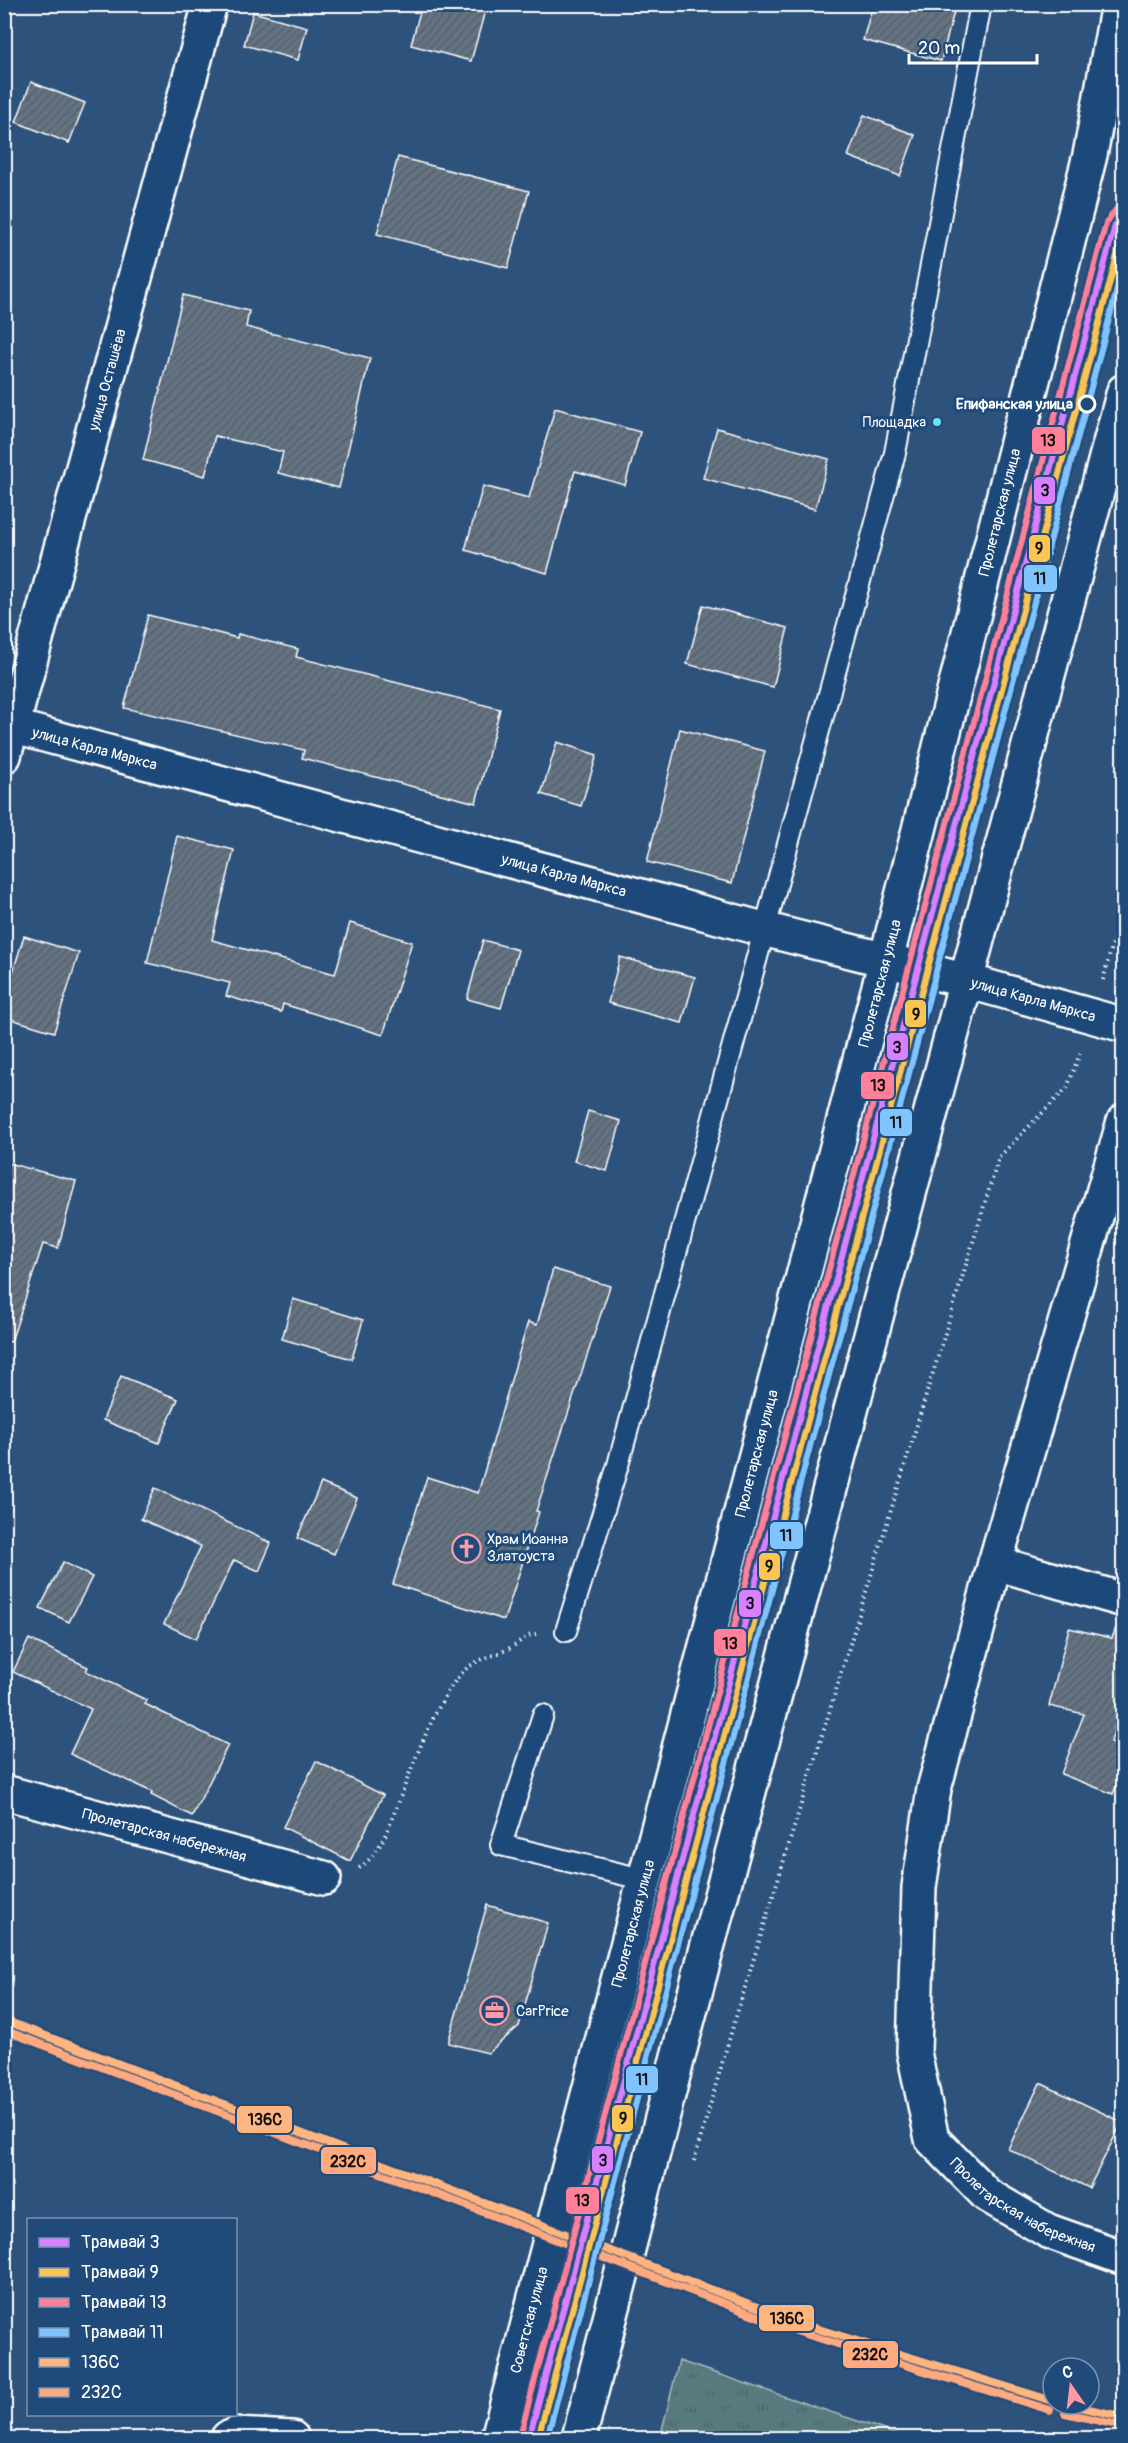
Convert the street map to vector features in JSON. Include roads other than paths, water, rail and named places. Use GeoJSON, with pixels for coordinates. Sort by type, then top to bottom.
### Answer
{"type":"FeatureCollection","features":[{"type":"Feature","properties":{"kind":"main road","name":"улица Осташёва"},"geometry":{"type":"LineString","coordinates":[[8,735],[210,4]]}},
{"type":"Feature","properties":{"kind":"main road","name":"Пролетарская улица"},"geometry":{"type":"LineString","coordinates":[[607,2028],[886,960],[1090,155],[1118,4]]}},
{"type":"Feature","properties":{"kind":"main road"},"geometry":{"type":"LineString","coordinates":[[579,2439],[681,2045],[1124,391]]}},
{"type":"Feature","properties":{"kind":"main road","name":"улица Карла Маркса"},"geometry":{"type":"LineString","coordinates":[[8,735],[967,981],[1124,1025]]}},
{"type":"Feature","properties":{"kind":"main road"},"geometry":{"type":"LineString","coordinates":[[1124,1121],[995,1563],[1124,1600]]}},
{"type":"Feature","properties":{"kind":"main road","name":"Пролетарская набережная"},"geometry":{"type":"LineString","coordinates":[[995,1563],[934,1789],[918,1887],[914,2052],[932,2139],[987,2195],[1048,2231],[1124,2258]]}},
{"type":"Feature","properties":{"kind":"main road","name":"Пролетарская набережная"},"geometry":{"type":"LineString","coordinates":[[4,1792],[324,1878]]}},
{"type":"Feature","properties":{"kind":"main road","name":"Советская улица"},"geometry":{"type":"LineString","coordinates":[[498,2439],[607,2028]]}},
{"type":"Feature","properties":{"kind":"main road"},"geometry":{"type":"LineString","coordinates":[[228,2439],[235,2435],[292,2439]]}},
{"type":"Feature","properties":{"kind":"lane"},"geometry":{"type":"LineString","coordinates":[[566,1631],[618,1465],[895,453],[981,4]]}},
{"type":"Feature","properties":{"kind":"lane"},"geometry":{"type":"LineString","coordinates":[[543,1715],[501,1845],[646,1880]]}},
{"type":"Feature","properties":{"kind":"tram line"},"geometry":{"type":"LineString","coordinates":[[1115,225],[1124,194]]}},
{"type":"Feature","properties":{"kind":"tram line","name":"13"},"geometry":{"type":"LineString","coordinates":[[520,2436],[1106,223],[1117,208]]}},
{"type":"Feature","properties":{"kind":"tram line","name":"3"},"geometry":{"type":"LineString","coordinates":[[529,2438],[1115,225],[1124,215]]}},
{"type":"Feature","properties":{"kind":"tram line","name":"9"},"geometry":{"type":"LineString","coordinates":[[538,2438],[1124,229]]}},
{"type":"Feature","properties":{"kind":"tram line","name":"11"},"geometry":{"type":"LineString","coordinates":[[547,2438],[1124,263]]}},
{"type":"Feature","properties":{"kind":"place","name":"Епифанская улица"},"geometry":{"type":"Point","coordinates":[1087,404]}},
{"type":"Feature","properties":{"kind":"place","name":"Площадка"},"geometry":{"type":"Point","coordinates":[937,422]}},
{"type":"Feature","properties":{"kind":"place","name":"Храм Иоанна Златоуста"},"geometry":{"type":"Point","coordinates":[466,1548]}},
{"type":"Feature","properties":{"kind":"place","name":"CarPrice"},"geometry":{"type":"Point","coordinates":[495,2011]}}]}
